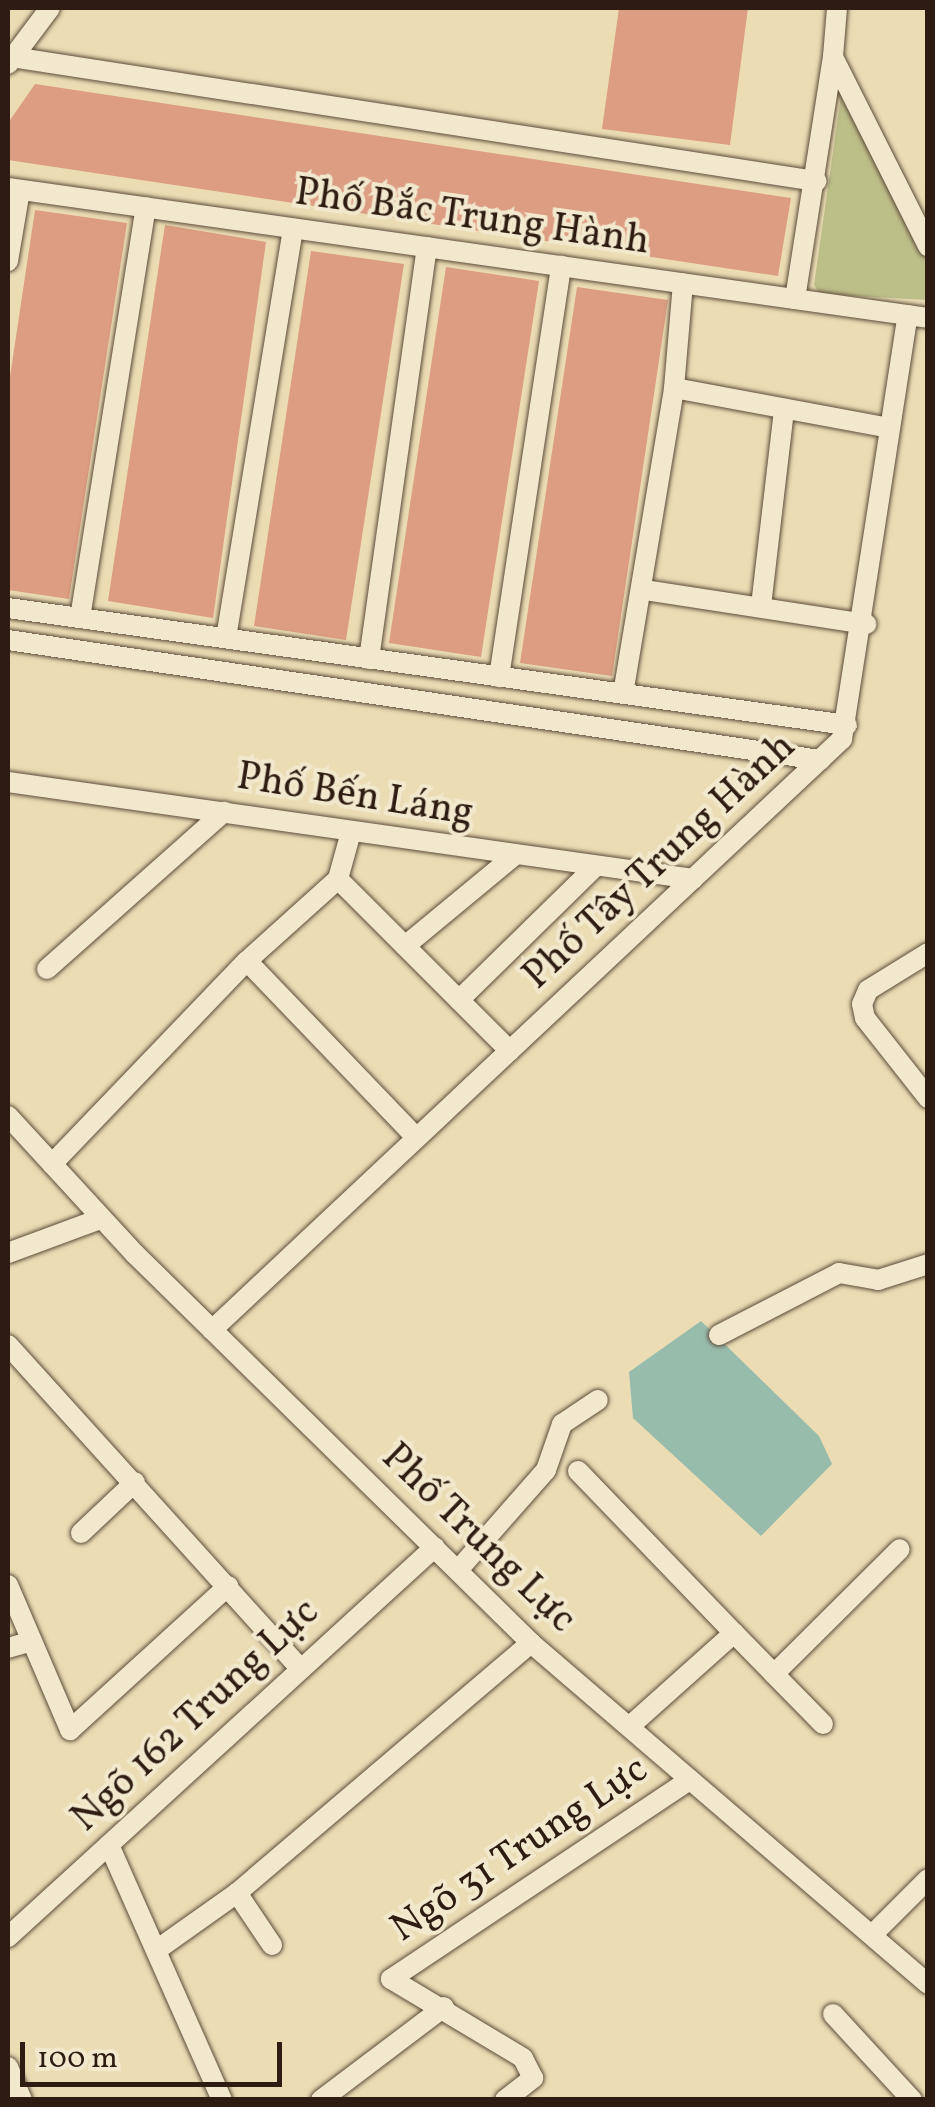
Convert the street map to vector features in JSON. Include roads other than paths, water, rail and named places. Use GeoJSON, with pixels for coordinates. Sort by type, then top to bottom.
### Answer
{"type":"FeatureCollection","features":[{"type":"Feature","properties":{"kind":"street"},"geometry":{"type":"LineString","coordinates":[[50,8],[10,60],[816,180]]}},
{"type":"Feature","properties":{"kind":"street"},"geometry":{"type":"LineString","coordinates":[[796,299],[816,180],[837,8]]}},
{"type":"Feature","properties":{"kind":"street"},"geometry":{"type":"LineString","coordinates":[[832,57],[928,246]]}},
{"type":"Feature","properties":{"kind":"street"},"geometry":{"type":"LineString","coordinates":[[8,261],[14,189]]}},
{"type":"Feature","properties":{"kind":"street","name":"Phố Bắc Trung Hành"},"geometry":{"type":"LineString","coordinates":[[14,189],[918,316]]}},
{"type":"Feature","properties":{"kind":"street"},"geometry":{"type":"LineString","coordinates":[[80,618],[146,207]]}},
{"type":"Feature","properties":{"kind":"street"},"geometry":{"type":"LineString","coordinates":[[226,638],[293,228]]}},
{"type":"Feature","properties":{"kind":"street"},"geometry":{"type":"LineString","coordinates":[[369,658],[427,247]]}},
{"type":"Feature","properties":{"kind":"street"},"geometry":{"type":"LineString","coordinates":[[499,676],[561,266]]}},
{"type":"Feature","properties":{"kind":"street"},"geometry":{"type":"LineString","coordinates":[[623,694],[644,590],[674,388],[683,283]]}},
{"type":"Feature","properties":{"kind":"street","name":"Phố Tây Trung Hành"},"geometry":{"type":"LineString","coordinates":[[212,1330],[820,760],[846,725],[866,624],[889,428],[918,316]]}},
{"type":"Feature","properties":{"kind":"street"},"geometry":{"type":"LineString","coordinates":[[674,388],[889,428]]}},
{"type":"Feature","properties":{"kind":"street"},"geometry":{"type":"LineString","coordinates":[[761,606],[784,410]]}},
{"type":"Feature","properties":{"kind":"street"},"geometry":{"type":"LineString","coordinates":[[644,590],[866,624]]}},
{"type":"Feature","properties":{"kind":"street"},"geometry":{"type":"LineString","coordinates":[[8,608],[846,725]]}},
{"type":"Feature","properties":{"kind":"street"},"geometry":{"type":"LineString","coordinates":[[8,640],[820,760]]}},
{"type":"Feature","properties":{"kind":"street","name":"Phố Bến Láng"},"geometry":{"type":"LineString","coordinates":[[8,782],[693,879]]}},
{"type":"Feature","properties":{"kind":"street"},"geometry":{"type":"LineString","coordinates":[[48,969],[224,812]]}},
{"type":"Feature","properties":{"kind":"street"},"geometry":{"type":"LineString","coordinates":[[52,1164],[247,961],[338,879],[351,832]]}},
{"type":"Feature","properties":{"kind":"street"},"geometry":{"type":"LineString","coordinates":[[405,946],[515,856]]}},
{"type":"Feature","properties":{"kind":"street"},"geometry":{"type":"LineString","coordinates":[[459,1000],[595,867]]}},
{"type":"Feature","properties":{"kind":"street"},"geometry":{"type":"LineString","coordinates":[[338,879],[510,1051]]}},
{"type":"Feature","properties":{"kind":"street"},"geometry":{"type":"LineString","coordinates":[[928,954],[868,990],[862,1004],[864,1018],[928,1098]]}},
{"type":"Feature","properties":{"kind":"street"},"geometry":{"type":"LineString","coordinates":[[247,961],[418,1138]]}},
{"type":"Feature","properties":{"kind":"street","name":"Phố Trung Lực"},"geometry":{"type":"LineString","coordinates":[[8,1116],[100,1219],[531,1642],[928,1984]]}},
{"type":"Feature","properties":{"kind":"street"},"geometry":{"type":"LineString","coordinates":[[8,1253],[100,1219]]}},
{"type":"Feature","properties":{"kind":"street"},"geometry":{"type":"LineString","coordinates":[[719,1335],[839,1273],[878,1280],[928,1264]]}},
{"type":"Feature","properties":{"kind":"street"},"geometry":{"type":"LineString","coordinates":[[8,1346],[136,1482],[297,1665]]}},
{"type":"Feature","properties":{"kind":"street"},"geometry":{"type":"LineString","coordinates":[[459,1569],[546,1470],[562,1424],[598,1400]]}},
{"type":"Feature","properties":{"kind":"street"},"geometry":{"type":"LineString","coordinates":[[578,1471],[823,1724]]}},
{"type":"Feature","properties":{"kind":"street"},"geometry":{"type":"LineString","coordinates":[[80,1533],[136,1482]]}},
{"type":"Feature","properties":{"kind":"street","name":"Ngõ 162 Trung Lực"},"geometry":{"type":"LineString","coordinates":[[8,1937],[297,1665],[434,1548]]}},
{"type":"Feature","properties":{"kind":"street"},"geometry":{"type":"LineString","coordinates":[[774,1674],[900,1549]]}},
{"type":"Feature","properties":{"kind":"street"},"geometry":{"type":"LineString","coordinates":[[8,1585],[29,1642],[70,1730],[228,1586]]}},
{"type":"Feature","properties":{"kind":"street"},"geometry":{"type":"LineString","coordinates":[[631,1725],[734,1633]]}},
{"type":"Feature","properties":{"kind":"street"},"geometry":{"type":"LineString","coordinates":[[8,1648],[29,1642]]}},
{"type":"Feature","properties":{"kind":"street"},"geometry":{"type":"LineString","coordinates":[[158,1948],[237,1893],[531,1642]]}},
{"type":"Feature","properties":{"kind":"street","name":"Ngõ 31 Trung Lực"},"geometry":{"type":"LineString","coordinates":[[444,2008],[391,1979],[689,1780]]}},
{"type":"Feature","properties":{"kind":"street"},"geometry":{"type":"LineString","coordinates":[[110,1845],[222,2100]]}},
{"type":"Feature","properties":{"kind":"street"},"geometry":{"type":"LineString","coordinates":[[872,1935],[928,1879]]}},
{"type":"Feature","properties":{"kind":"street"},"geometry":{"type":"LineString","coordinates":[[237,1893],[272,1945]]}},
{"type":"Feature","properties":{"kind":"street"},"geometry":{"type":"LineString","coordinates":[[322,2100],[444,2008],[531,2068],[532,2078],[505,2100]]}},
{"type":"Feature","properties":{"kind":"street"},"geometry":{"type":"LineString","coordinates":[[833,2014],[912,2100],[928,2086]]}},
{"type":"Feature","properties":{"kind":"street"},"geometry":{"type":"LineString","coordinates":[[8,2068],[22,2100]]}}]}
